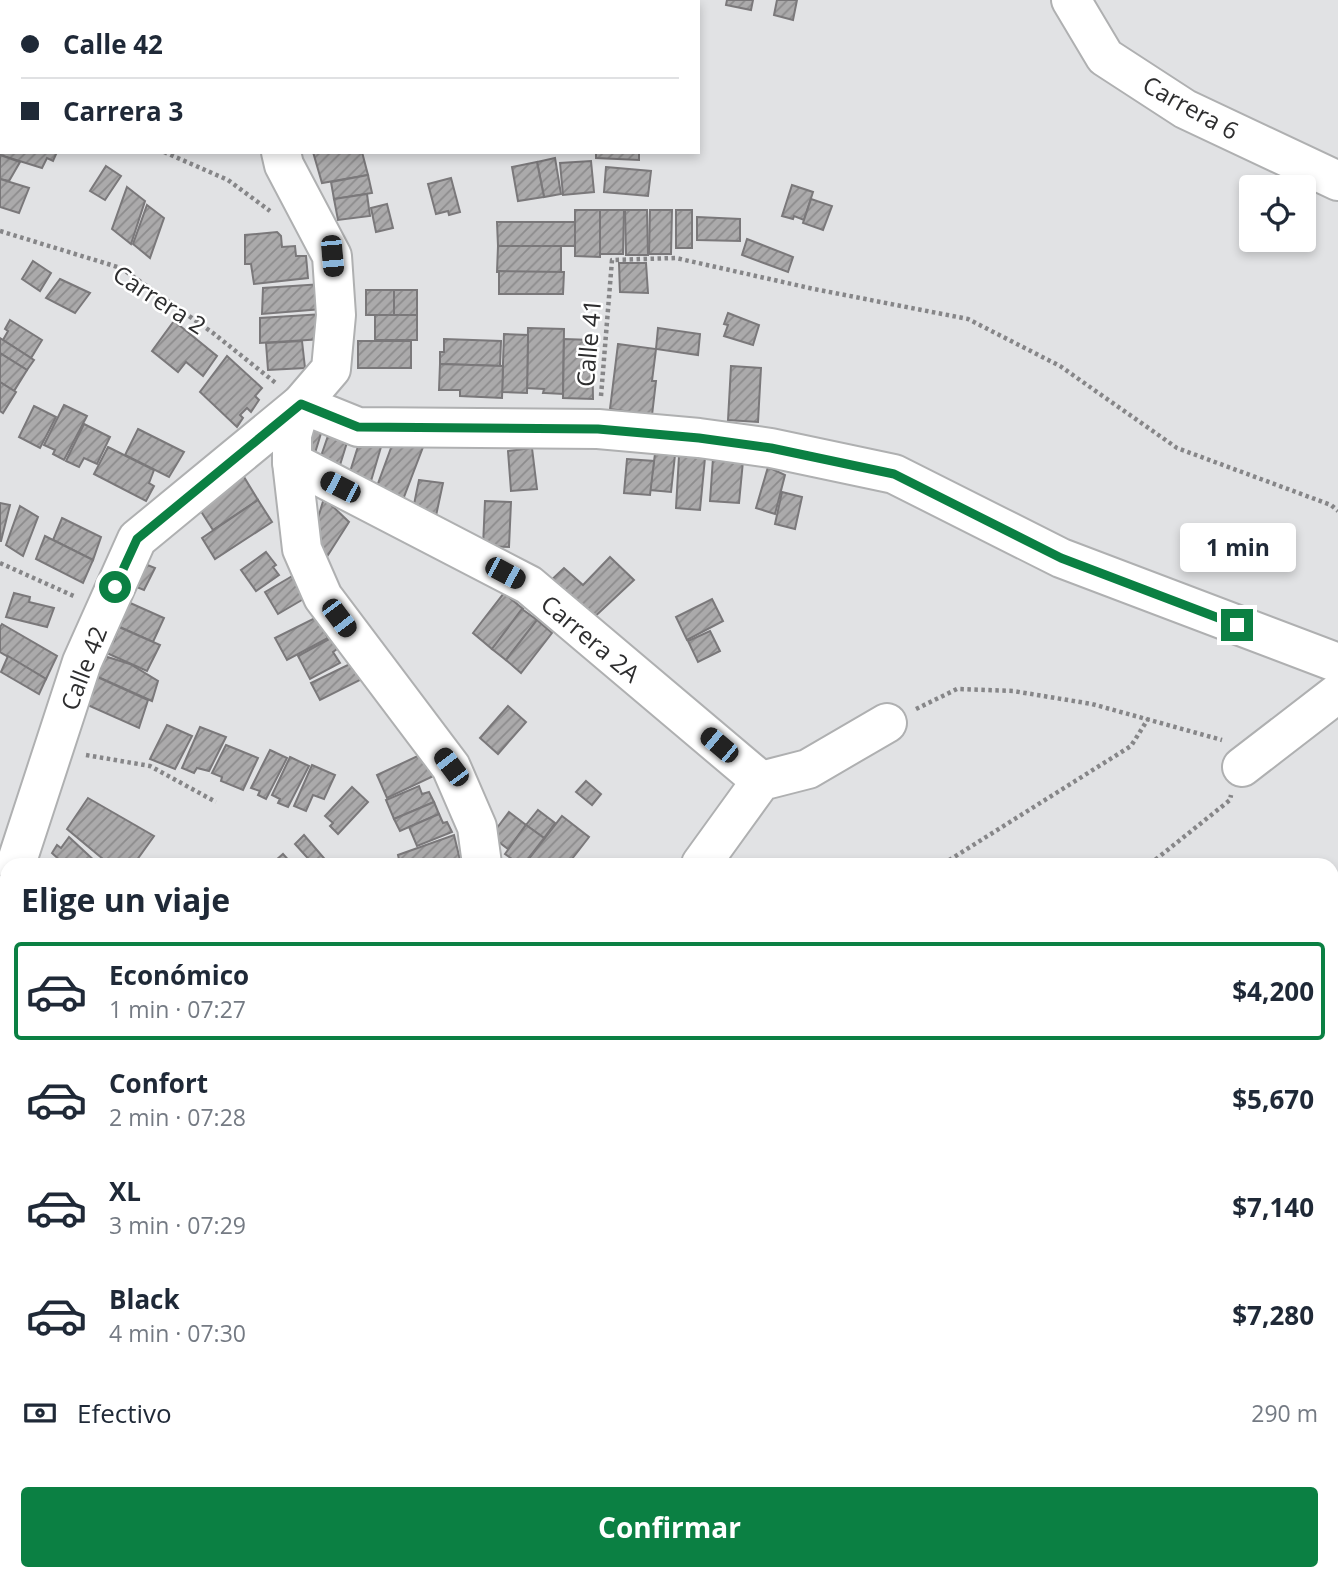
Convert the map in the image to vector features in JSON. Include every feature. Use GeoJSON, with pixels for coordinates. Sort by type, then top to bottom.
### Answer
{"type":"FeatureCollection","features":[{"type":"Feature","properties":{"kind":"street","name":"Carrera 6"},"geometry":{"type":"LineString","coordinates":[[1071,0],[1105,57],[1185,109],[1338,181]]}},
{"type":"Feature","properties":{"kind":"street","name":"Calle 42"},"geometry":{"type":"LineString","coordinates":[[18,858],[82,662],[137,539],[301,404],[331,369],[336,315],[332,256],[284,165],[281,154]]}},
{"type":"Feature","properties":{"kind":"street"},"geometry":{"type":"LineString","coordinates":[[481,858],[477,827],[451,767],[323,597],[302,549],[292,462],[292,435],[301,404],[358,427],[598,429],[771,448],[894,474],[1061,558],[1338,663]]}},
{"type":"Feature","properties":{"kind":"street","name":"Carrera 2A"},"geometry":{"type":"LineString","coordinates":[[292,462],[529,585],[761,781]]}},
{"type":"Feature","properties":{"kind":"street"},"geometry":{"type":"LineString","coordinates":[[1241,767],[1338,693]]}},
{"type":"Feature","properties":{"kind":"street"},"geometry":{"type":"LineString","coordinates":[[705,858],[761,781],[808,769],[887,723]]}},
{"type":"Feature","properties":{"kind":"path"},"geometry":{"type":"LineString","coordinates":[[169,154],[228,180],[280,218]]}},
{"type":"Feature","properties":{"kind":"path","name":"Carrera 2"},"geometry":{"type":"LineString","coordinates":[[0,231],[121,268],[213,333],[301,404]]}},
{"type":"Feature","properties":{"kind":"path","name":"Calle 41"},"geometry":{"type":"LineString","coordinates":[[598,429],[612,260],[676,258],[814,289],[968,319],[1060,366],[1177,448],[1331,505],[1338,511]]}},
{"type":"Feature","properties":{"kind":"path"},"geometry":{"type":"LineString","coordinates":[[0,563],[104,610]]}},
{"type":"Feature","properties":{"kind":"path"},"geometry":{"type":"LineString","coordinates":[[887,723],[957,689],[1013,691],[1093,704],[1226,741],[1241,767],[1230,800],[1158,858]]}},
{"type":"Feature","properties":{"kind":"path"},"geometry":{"type":"LineString","coordinates":[[953,858],[1131,746],[1148,719]]}},
{"type":"Feature","properties":{"kind":"path"},"geometry":{"type":"LineString","coordinates":[[54,749],[150,766],[216,802]]}},
{"type":"Feature","properties":{"kind":"building"},"geometry":{"type":"Polygon","coordinates":[[[727,0],[753,0],[751,10],[726,5],[727,0]]]}},
{"type":"Feature","properties":{"kind":"building"},"geometry":{"type":"Polygon","coordinates":[[[777,0],[797,0],[793,20],[774,15],[777,0]]]}},
{"type":"Feature","properties":{"kind":"building"},"geometry":{"type":"Polygon","coordinates":[[[56,154],[53,161],[47,158],[42,168],[0,155],[56,154]]]}},
{"type":"Feature","properties":{"kind":"building"},"geometry":{"type":"Polygon","coordinates":[[[314,154],[363,154],[368,175],[322,183],[314,154]]]}},
{"type":"Feature","properties":{"kind":"building"},"geometry":{"type":"Polygon","coordinates":[[[596,154],[639,154],[639,160],[596,158],[596,154]]]}},
{"type":"Feature","properties":{"kind":"building"},"geometry":{"type":"Polygon","coordinates":[[[0,155],[20,162],[9,181],[0,179],[0,155]]]}},
{"type":"Feature","properties":{"kind":"building"},"geometry":{"type":"Polygon","coordinates":[[[555,158],[561,194],[544,197],[537,162],[555,158]]]}},
{"type":"Feature","properties":{"kind":"building"},"geometry":{"type":"Polygon","coordinates":[[[591,161],[594,192],[563,195],[560,163],[591,161]]]}},
{"type":"Feature","properties":{"kind":"building"},"geometry":{"type":"Polygon","coordinates":[[[537,162],[544,197],[518,201],[512,167],[537,162]]]}},
{"type":"Feature","properties":{"kind":"building"},"geometry":{"type":"Polygon","coordinates":[[[106,166],[121,176],[105,200],[90,191],[106,166]]]}},
{"type":"Feature","properties":{"kind":"building"},"geometry":{"type":"Polygon","coordinates":[[[606,167],[651,171],[648,196],[604,192],[606,167]]]}},
{"type":"Feature","properties":{"kind":"building"},"geometry":{"type":"Polygon","coordinates":[[[368,175],[372,193],[334,199],[331,182],[368,175]]]}},
{"type":"Feature","properties":{"kind":"building"},"geometry":{"type":"Polygon","coordinates":[[[451,178],[460,212],[436,214],[428,184],[451,178]]]}},
{"type":"Feature","properties":{"kind":"building"},"geometry":{"type":"Polygon","coordinates":[[[0,179],[29,188],[19,213],[0,207],[0,179]]]}},
{"type":"Feature","properties":{"kind":"building"},"geometry":{"type":"Polygon","coordinates":[[[792,185],[813,192],[804,220],[794,216],[793,219],[782,216],[792,185]]]}},
{"type":"Feature","properties":{"kind":"building"},"geometry":{"type":"Polygon","coordinates":[[[127,187],[145,201],[131,244],[112,229],[127,187]]]}},
{"type":"Feature","properties":{"kind":"building"},"geometry":{"type":"Polygon","coordinates":[[[367,194],[370,216],[338,220],[334,199],[367,194]]]}},
{"type":"Feature","properties":{"kind":"building"},"geometry":{"type":"Polygon","coordinates":[[[811,199],[832,206],[823,230],[803,223],[811,199]]]}},
{"type":"Feature","properties":{"kind":"building"},"geometry":{"type":"Polygon","coordinates":[[[387,204],[393,228],[376,232],[371,208],[387,204]]]}},
{"type":"Feature","properties":{"kind":"building"},"geometry":{"type":"Polygon","coordinates":[[[147,205],[164,218],[150,258],[133,244],[147,205]]]}},
{"type":"Feature","properties":{"kind":"building"},"geometry":{"type":"Polygon","coordinates":[[[575,210],[600,210],[600,257],[575,256],[575,210]]]}},
{"type":"Feature","properties":{"kind":"building"},"geometry":{"type":"Polygon","coordinates":[[[600,210],[624,210],[623,254],[600,254],[600,210]]]}},
{"type":"Feature","properties":{"kind":"building"},"geometry":{"type":"Polygon","coordinates":[[[625,210],[647,210],[648,255],[626,255],[625,210]]]}},
{"type":"Feature","properties":{"kind":"building"},"geometry":{"type":"Polygon","coordinates":[[[650,210],[672,210],[671,254],[649,254],[650,210]]]}},
{"type":"Feature","properties":{"kind":"building"},"geometry":{"type":"Polygon","coordinates":[[[676,210],[692,210],[692,248],[676,248],[676,210]]]}},
{"type":"Feature","properties":{"kind":"building"},"geometry":{"type":"Polygon","coordinates":[[[697,217],[740,219],[740,241],[697,240],[697,217]]]}},
{"type":"Feature","properties":{"kind":"building"},"geometry":{"type":"Polygon","coordinates":[[[497,222],[575,222],[575,246],[498,246],[497,222]]]}},
{"type":"Feature","properties":{"kind":"building"},"geometry":{"type":"Polygon","coordinates":[[[277,232],[281,236],[282,247],[295,246],[296,256],[306,256],[308,278],[254,284],[251,264],[245,264],[245,235],[277,232]]]}},
{"type":"Feature","properties":{"kind":"building"},"geometry":{"type":"Polygon","coordinates":[[[747,239],[793,257],[788,272],[742,255],[747,239]]]}},
{"type":"Feature","properties":{"kind":"building"},"geometry":{"type":"Polygon","coordinates":[[[498,246],[561,246],[561,272],[497,272],[498,246]]]}},
{"type":"Feature","properties":{"kind":"building"},"geometry":{"type":"Polygon","coordinates":[[[33,261],[51,273],[40,291],[22,279],[33,261]]]}},
{"type":"Feature","properties":{"kind":"building"},"geometry":{"type":"Polygon","coordinates":[[[619,263],[646,263],[648,293],[620,292],[619,263]]]}},
{"type":"Feature","properties":{"kind":"building"},"geometry":{"type":"Polygon","coordinates":[[[499,271],[564,272],[563,294],[499,294],[499,271]]]}},
{"type":"Feature","properties":{"kind":"building"},"geometry":{"type":"Polygon","coordinates":[[[60,279],[90,293],[75,313],[46,298],[60,279]]]}},
{"type":"Feature","properties":{"kind":"building"},"geometry":{"type":"Polygon","coordinates":[[[322,284],[322,309],[262,314],[263,288],[322,284]]]}},
{"type":"Feature","properties":{"kind":"building"},"geometry":{"type":"Polygon","coordinates":[[[366,290],[394,290],[394,315],[366,315],[366,290]]]}},
{"type":"Feature","properties":{"kind":"building"},"geometry":{"type":"Polygon","coordinates":[[[394,290],[417,290],[417,315],[394,315],[394,290]]]}},
{"type":"Feature","properties":{"kind":"building"},"geometry":{"type":"Polygon","coordinates":[[[728,313],[759,325],[753,345],[724,336],[728,313]]]}},
{"type":"Feature","properties":{"kind":"building"},"geometry":{"type":"Polygon","coordinates":[[[323,314],[323,339],[260,343],[260,318],[323,314]]]}},
{"type":"Feature","properties":{"kind":"building"},"geometry":{"type":"Polygon","coordinates":[[[375,315],[417,315],[417,340],[375,340],[375,315]]]}},
{"type":"Feature","properties":{"kind":"building"},"geometry":{"type":"Polygon","coordinates":[[[10,320],[42,340],[31,358],[3,340],[10,320]]]}},
{"type":"Feature","properties":{"kind":"building"},"geometry":{"type":"Polygon","coordinates":[[[174,321],[217,356],[203,376],[186,362],[178,372],[152,351],[174,321]]]}},
{"type":"Feature","properties":{"kind":"building"},"geometry":{"type":"Polygon","coordinates":[[[528,328],[564,329],[563,394],[543,393],[544,389],[527,388],[528,328]]]}},
{"type":"Feature","properties":{"kind":"building"},"geometry":{"type":"Polygon","coordinates":[[[658,328],[700,334],[698,355],[656,349],[658,328]]]}},
{"type":"Feature","properties":{"kind":"building"},"geometry":{"type":"Polygon","coordinates":[[[504,334],[528,335],[527,393],[502,392],[504,334]]]}},
{"type":"Feature","properties":{"kind":"building"},"geometry":{"type":"Polygon","coordinates":[[[0,338],[34,360],[27,370],[0,353],[0,338]]]}},
{"type":"Feature","properties":{"kind":"building"},"geometry":{"type":"Polygon","coordinates":[[[444,339],[501,341],[500,366],[440,364],[444,339]]]}},
{"type":"Feature","properties":{"kind":"building"},"geometry":{"type":"Polygon","coordinates":[[[564,339],[592,340],[593,399],[563,398],[564,339]]]}},
{"type":"Feature","properties":{"kind":"building"},"geometry":{"type":"Polygon","coordinates":[[[302,341],[305,368],[268,370],[266,343],[302,341]]]}},
{"type":"Feature","properties":{"kind":"building"},"geometry":{"type":"Polygon","coordinates":[[[358,341],[411,341],[411,368],[358,368],[358,341]]]}},
{"type":"Feature","properties":{"kind":"building"},"geometry":{"type":"Polygon","coordinates":[[[618,344],[656,349],[652,415],[610,409],[618,344]]]}},
{"type":"Feature","properties":{"kind":"building"},"geometry":{"type":"Polygon","coordinates":[[[0,353],[27,370],[14,391],[0,382],[0,353]]]}},
{"type":"Feature","properties":{"kind":"building"},"geometry":{"type":"Polygon","coordinates":[[[227,356],[262,388],[255,396],[259,400],[251,412],[247,408],[240,415],[243,418],[237,427],[200,392],[227,356]]]}},
{"type":"Feature","properties":{"kind":"building"},"geometry":{"type":"Polygon","coordinates":[[[440,364],[503,366],[502,398],[460,396],[460,390],[439,390],[440,364]]]}},
{"type":"Feature","properties":{"kind":"building"},"geometry":{"type":"Polygon","coordinates":[[[731,366],[761,368],[758,422],[728,420],[731,366]]]}},
{"type":"Feature","properties":{"kind":"building"},"geometry":{"type":"Polygon","coordinates":[[[0,382],[16,392],[3,413],[0,411],[0,382]]]}},
{"type":"Feature","properties":{"kind":"building"},"geometry":{"type":"Polygon","coordinates":[[[64,405],[87,416],[64,460],[53,454],[55,450],[44,445],[64,405]]]}},
{"type":"Feature","properties":{"kind":"building"},"geometry":{"type":"Polygon","coordinates":[[[34,406],[56,417],[40,448],[19,437],[34,406]]]}},
{"type":"Feature","properties":{"kind":"building"},"geometry":{"type":"Polygon","coordinates":[[[302,420],[323,427],[315,453],[295,446],[302,420]]]}},
{"type":"Feature","properties":{"kind":"building"},"geometry":{"type":"Polygon","coordinates":[[[84,424],[110,437],[97,464],[84,458],[79,467],[66,461],[84,424]]]}},
{"type":"Feature","properties":{"kind":"building"},"geometry":{"type":"Polygon","coordinates":[[[138,429],[184,452],[169,477],[125,455],[138,429]]]}},
{"type":"Feature","properties":{"kind":"building"},"geometry":{"type":"Polygon","coordinates":[[[330,430],[349,436],[340,465],[320,459],[330,430]]]}},
{"type":"Feature","properties":{"kind":"building"},"geometry":{"type":"Polygon","coordinates":[[[395,437],[423,447],[399,510],[372,500],[395,437]]]}},
{"type":"Feature","properties":{"kind":"building"},"geometry":{"type":"Polygon","coordinates":[[[360,440],[381,447],[371,481],[349,475],[360,440]]]}},
{"type":"Feature","properties":{"kind":"building"},"geometry":{"type":"Polygon","coordinates":[[[108,447],[154,470],[149,483],[154,486],[146,501],[94,474],[108,447]]]}},
{"type":"Feature","properties":{"kind":"building"},"geometry":{"type":"Polygon","coordinates":[[[532,448],[537,489],[511,491],[508,451],[532,448]]]}},
{"type":"Feature","properties":{"kind":"building"},"geometry":{"type":"Polygon","coordinates":[[[655,454],[675,455],[671,492],[650,490],[655,454]]]}},
{"type":"Feature","properties":{"kind":"building"},"geometry":{"type":"Polygon","coordinates":[[[679,456],[705,458],[700,510],[676,508],[679,456]]]}},
{"type":"Feature","properties":{"kind":"building"},"geometry":{"type":"Polygon","coordinates":[[[713,458],[743,461],[739,503],[710,501],[713,458]]]}},
{"type":"Feature","properties":{"kind":"building"},"geometry":{"type":"Polygon","coordinates":[[[627,459],[654,461],[650,495],[624,493],[627,459]]]}},
{"type":"Feature","properties":{"kind":"building"},"geometry":{"type":"Polygon","coordinates":[[[768,467],[785,475],[775,514],[756,508],[768,467]]]}},
{"type":"Feature","properties":{"kind":"building"},"geometry":{"type":"Polygon","coordinates":[[[241,472],[258,500],[213,530],[195,502],[241,472]]]}},
{"type":"Feature","properties":{"kind":"building"},"geometry":{"type":"Polygon","coordinates":[[[419,480],[443,483],[434,525],[411,519],[419,480]]]}},
{"type":"Feature","properties":{"kind":"building"},"geometry":{"type":"Polygon","coordinates":[[[782,492],[802,497],[795,529],[775,524],[782,492]]]}},
{"type":"Feature","properties":{"kind":"building"},"geometry":{"type":"Polygon","coordinates":[[[324,498],[349,522],[321,566],[310,545],[324,498]]]}},
{"type":"Feature","properties":{"kind":"building"},"geometry":{"type":"Polygon","coordinates":[[[258,500],[272,522],[215,559],[202,538],[258,500]]]}},
{"type":"Feature","properties":{"kind":"building"},"geometry":{"type":"Polygon","coordinates":[[[485,501],[511,502],[509,547],[483,546],[485,501]]]}},
{"type":"Feature","properties":{"kind":"building"},"geometry":{"type":"Polygon","coordinates":[[[0,503],[10,505],[1,541],[0,541],[0,503]]]}},
{"type":"Feature","properties":{"kind":"building"},"geometry":{"type":"Polygon","coordinates":[[[20,506],[38,517],[23,556],[6,545],[20,506]]]}},
{"type":"Feature","properties":{"kind":"building"},"geometry":{"type":"Polygon","coordinates":[[[62,518],[101,537],[93,560],[53,540],[62,518]]]}},
{"type":"Feature","properties":{"kind":"building"},"geometry":{"type":"Polygon","coordinates":[[[45,536],[93,560],[83,583],[36,559],[45,536]]]}},
{"type":"Feature","properties":{"kind":"building"},"geometry":{"type":"Polygon","coordinates":[[[266,552],[276,565],[273,567],[279,575],[256,591],[241,570],[266,552]]]}},
{"type":"Feature","properties":{"kind":"building"},"geometry":{"type":"Polygon","coordinates":[[[610,557],[634,580],[587,624],[546,585],[564,568],[583,585],[610,557]]]}},
{"type":"Feature","properties":{"kind":"building"},"geometry":{"type":"Polygon","coordinates":[[[130,558],[155,568],[144,590],[119,580],[130,558]]]}},
{"type":"Feature","properties":{"kind":"building"},"geometry":{"type":"Polygon","coordinates":[[[294,575],[307,597],[278,614],[265,592],[294,575]]]}},
{"type":"Feature","properties":{"kind":"building"},"geometry":{"type":"Polygon","coordinates":[[[14,593],[30,597],[29,602],[54,608],[47,627],[6,617],[14,593]]]}},
{"type":"Feature","properties":{"kind":"building"},"geometry":{"type":"Polygon","coordinates":[[[504,593],[523,609],[492,649],[473,633],[504,593]]]}},
{"type":"Feature","properties":{"kind":"building"},"geometry":{"type":"Polygon","coordinates":[[[712,599],[723,621],[687,640],[676,617],[712,599]]]}},
{"type":"Feature","properties":{"kind":"building"},"geometry":{"type":"Polygon","coordinates":[[[128,602],[164,618],[153,642],[113,624],[128,602]]]}},
{"type":"Feature","properties":{"kind":"building"},"geometry":{"type":"Polygon","coordinates":[[[522,609],[537,620],[506,660],[492,649],[522,609]]]}},
{"type":"Feature","properties":{"kind":"building"},"geometry":{"type":"Polygon","coordinates":[[[317,617],[328,638],[287,660],[275,638],[317,617]]]}},
{"type":"Feature","properties":{"kind":"building"},"geometry":{"type":"Polygon","coordinates":[[[537,620],[552,633],[521,673],[506,660],[537,620]]]}},
{"type":"Feature","properties":{"kind":"building"},"geometry":{"type":"Polygon","coordinates":[[[2,624],[57,656],[46,679],[0,652],[2,624]]]}},
{"type":"Feature","properties":{"kind":"building"},"geometry":{"type":"Polygon","coordinates":[[[119,627],[160,645],[147,671],[102,651],[107,638],[114,641],[119,627]]]}},
{"type":"Feature","properties":{"kind":"building"},"geometry":{"type":"Polygon","coordinates":[[[710,631],[720,651],[698,662],[688,641],[710,631]]]}},
{"type":"Feature","properties":{"kind":"building"},"geometry":{"type":"Polygon","coordinates":[[[331,638],[337,649],[333,652],[340,663],[310,679],[298,656],[331,638]]]}},
{"type":"Feature","properties":{"kind":"building"},"geometry":{"type":"Polygon","coordinates":[[[101,655],[130,664],[158,681],[152,701],[89,673],[101,655]]]}},
{"type":"Feature","properties":{"kind":"building"},"geometry":{"type":"Polygon","coordinates":[[[8,656],[46,679],[39,694],[1,672],[8,656]]]}},
{"type":"Feature","properties":{"kind":"building"},"geometry":{"type":"Polygon","coordinates":[[[356,661],[368,676],[320,700],[311,683],[356,661]]]}},
{"type":"Feature","properties":{"kind":"building"},"geometry":{"type":"Polygon","coordinates":[[[93,675],[148,700],[139,728],[83,703],[93,675]]]}},
{"type":"Feature","properties":{"kind":"building"},"geometry":{"type":"Polygon","coordinates":[[[508,706],[526,722],[498,754],[480,738],[508,706]]]}},
{"type":"Feature","properties":{"kind":"building"},"geometry":{"type":"Polygon","coordinates":[[[167,725],[192,736],[175,769],[150,759],[167,725]]]}},
{"type":"Feature","properties":{"kind":"building"},"geometry":{"type":"Polygon","coordinates":[[[200,727],[226,737],[209,771],[197,768],[194,773],[182,768],[200,727]]]}},
{"type":"Feature","properties":{"kind":"building"},"geometry":{"type":"Polygon","coordinates":[[[226,745],[258,758],[243,790],[221,781],[222,777],[212,773],[226,745]]]}},
{"type":"Feature","properties":{"kind":"building"},"geometry":{"type":"Polygon","coordinates":[[[435,748],[440,773],[387,798],[377,775],[435,748]]]}},
{"type":"Feature","properties":{"kind":"building"},"geometry":{"type":"Polygon","coordinates":[[[270,750],[287,758],[266,799],[258,795],[260,791],[251,788],[270,750]]]}},
{"type":"Feature","properties":{"kind":"building"},"geometry":{"type":"Polygon","coordinates":[[[290,757],[309,766],[288,807],[278,803],[280,799],[272,795],[290,757]]]}},
{"type":"Feature","properties":{"kind":"building"},"geometry":{"type":"Polygon","coordinates":[[[312,765],[335,775],[324,799],[313,795],[306,811],[294,806],[312,765]]]}},
{"type":"Feature","properties":{"kind":"building"},"geometry":{"type":"Polygon","coordinates":[[[586,781],[601,794],[592,805],[576,792],[586,781]]]}},
{"type":"Feature","properties":{"kind":"building"},"geometry":{"type":"Polygon","coordinates":[[[419,786],[422,794],[429,792],[434,802],[394,819],[386,800],[419,786]]]}},
{"type":"Feature","properties":{"kind":"building"},"geometry":{"type":"Polygon","coordinates":[[[352,787],[368,802],[338,834],[330,826],[333,823],[325,816],[352,787]]]}},
{"type":"Feature","properties":{"kind":"building"},"geometry":{"type":"Polygon","coordinates":[[[88,798],[154,836],[138,858],[102,858],[67,829],[88,798]]]}},
{"type":"Feature","properties":{"kind":"building"},"geometry":{"type":"Polygon","coordinates":[[[434,802],[439,814],[400,831],[394,819],[434,802]]]}},
{"type":"Feature","properties":{"kind":"building"},"geometry":{"type":"Polygon","coordinates":[[[538,810],[555,823],[544,838],[526,825],[538,810]]]}},
{"type":"Feature","properties":{"kind":"building"},"geometry":{"type":"Polygon","coordinates":[[[509,812],[526,825],[508,849],[491,836],[509,812]]]}},
{"type":"Feature","properties":{"kind":"building"},"geometry":{"type":"Polygon","coordinates":[[[439,814],[452,832],[417,846],[409,827],[439,814]]]}},
{"type":"Feature","properties":{"kind":"building"},"geometry":{"type":"Polygon","coordinates":[[[562,816],[589,837],[573,858],[530,858],[562,816]]]}},
{"type":"Feature","properties":{"kind":"building"},"geometry":{"type":"Polygon","coordinates":[[[526,825],[544,838],[529,858],[511,858],[505,854],[526,825]]]}},
{"type":"Feature","properties":{"kind":"building"},"geometry":{"type":"Polygon","coordinates":[[[304,835],[324,858],[308,858],[295,844],[304,835]]]}},
{"type":"Feature","properties":{"kind":"building"},"geometry":{"type":"Polygon","coordinates":[[[454,835],[460,858],[399,858],[398,855],[454,835]]]}},
{"type":"Feature","properties":{"kind":"building"},"geometry":{"type":"Polygon","coordinates":[[[69,837],[92,858],[57,858],[52,853],[57,845],[61,848],[69,837]]]}},
{"type":"Feature","properties":{"kind":"route"},"geometry":{"type":"LineString","coordinates":[[115,587],[137,539],[301,404],[358,427],[598,429],[771,448],[894,474],[1061,558],[1237,625]]}}]}
